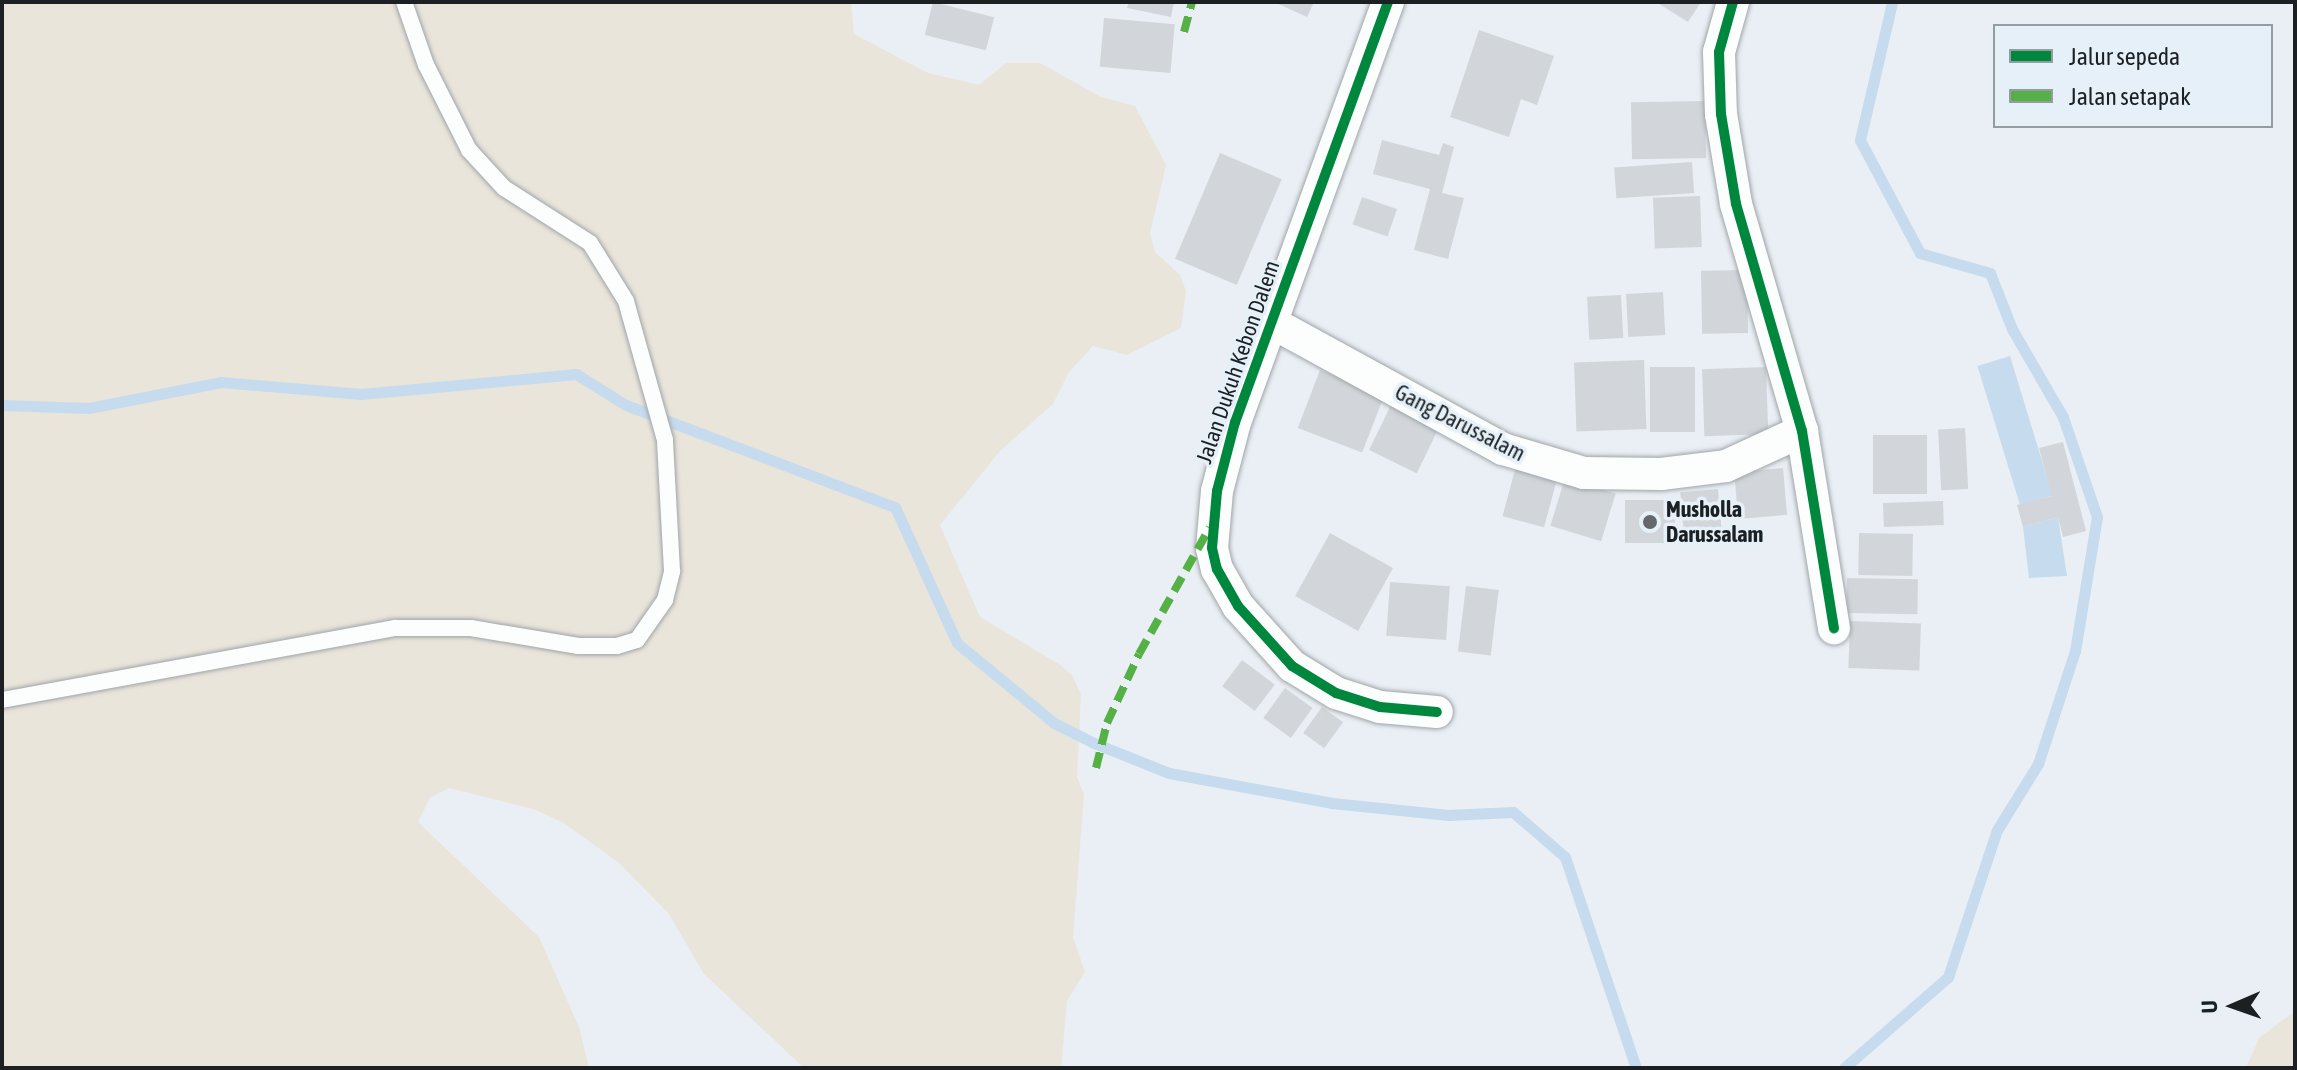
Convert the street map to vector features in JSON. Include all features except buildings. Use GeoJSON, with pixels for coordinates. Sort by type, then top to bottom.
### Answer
{"type":"FeatureCollection","features":[{"type":"Feature","properties":{"kind":"street","name":"Jalan Dukuh Kebon Dalem"},"geometry":{"type":"LineString","coordinates":[[1388,2],[1351,114],[1269,321],[1217,491],[1211,526],[1217,569],[1238,606],[1292,666],[1336,693],[1380,707],[1437,712]]}},
{"type":"Feature","properties":{"kind":"street"},"geometry":{"type":"LineString","coordinates":[[1733,2],[1719,52],[1721,114],[1736,204],[1802,431],[1834,628]]}},
{"type":"Feature","properties":{"kind":"street","name":"Gang Darussalam"},"geometry":{"type":"LineString","coordinates":[[1269,321],[1503,449],[1584,473],[1661,474],[1726,466],[1802,431]]}},
{"type":"Feature","properties":{"kind":"lane"},"geometry":{"type":"LineString","coordinates":[[2,700],[395,628],[471,628],[578,646],[637,640],[665,600],[672,571],[665,440],[626,301],[610,270],[590,243],[504,188],[469,150],[426,65],[404,2]]}},
{"type":"Feature","properties":{"kind":"shaded area"},"geometry":{"type":"Polygon","coordinates":[[[2,2],[851,2],[854,34],[928,73],[979,85],[1006,63],[1040,63],[1101,97],[1135,106],[1166,165],[1150,233],[1155,252],[1180,275],[1186,291],[1181,328],[1127,355],[1093,346],[1069,372],[1053,404],[1000,451],[940,525],[980,617],[1059,664],[1072,675],[1081,694],[1077,777],[1084,794],[1073,937],[1085,972],[1067,1001],[1061,1068],[804,1068],[704,974],[669,914],[619,863],[564,823],[533,809],[449,788],[430,798],[418,822],[539,937],[579,1027],[589,1068],[2,1068],[2,2]]]}},
{"type":"Feature","properties":{"kind":"shaded area"},"geometry":{"type":"Polygon","coordinates":[[[2295,1011],[2295,1068],[2246,1068],[2259,1038],[2295,1011]]]}},
{"type":"Feature","properties":{"kind":"water"},"geometry":{"type":"Polygon","coordinates":[[[2010,356],[2053,496],[2020,506],[1977,366],[2010,356]]]}},
{"type":"Feature","properties":{"kind":"water"},"geometry":{"type":"Polygon","coordinates":[[[2058,517],[2067,576],[2029,578],[2023,527],[2058,517]]]}},
{"type":"Feature","properties":{"kind":"waterway"},"geometry":{"type":"LineString","coordinates":[[1844,1068],[1948,977],[1997,830],[2038,764],[2075,651],[2097,517],[2063,417],[2012,329],[1990,273],[1920,253],[1860,140],[1892,2]]}},
{"type":"Feature","properties":{"kind":"waterway"},"geometry":{"type":"LineString","coordinates":[[2,405],[89,408],[221,382],[361,394],[576,374],[626,405],[895,507],[957,643],[1054,723],[1094,743],[1169,773],[1332,803],[1448,815],[1513,812],[1565,857],[1636,1068]]}},
{"type":"Feature","properties":{"kind":"marked path"},"geometry":{"type":"LineString","coordinates":[[1184,32],[1192,2]]}},
{"type":"Feature","properties":{"kind":"marked path"},"geometry":{"type":"LineString","coordinates":[[1096,768],[1107,723],[1139,654],[1210,527]]}},
{"type":"Feature","properties":{"kind":"cycle path"},"geometry":{"type":"LineString","coordinates":[[1388,2],[1235,422],[1217,491],[1212,548],[1217,569],[1238,606],[1292,666],[1336,693],[1380,707],[1437,712]]}},
{"type":"Feature","properties":{"kind":"cycle path"},"geometry":{"type":"LineString","coordinates":[[1733,2],[1719,52],[1721,114],[1736,204],[1802,431],[1834,628]]}},
{"type":"Feature","properties":{"kind":"place","name":"Musholla Darussalam"},"geometry":{"type":"Point","coordinates":[1650,522]}}]}
